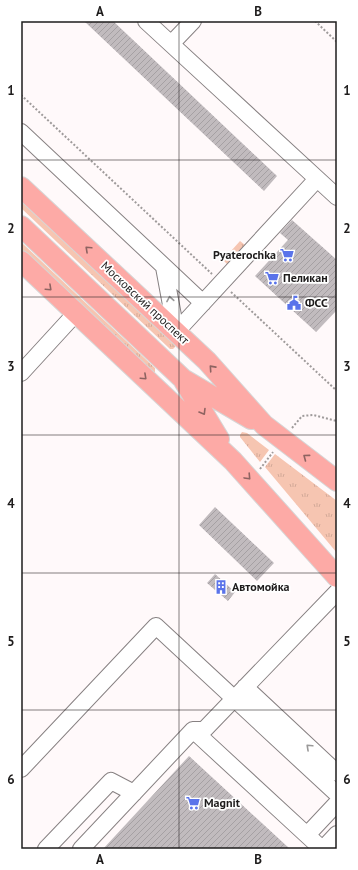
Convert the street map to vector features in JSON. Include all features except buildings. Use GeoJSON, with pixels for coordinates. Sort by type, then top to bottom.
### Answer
{"type":"FeatureCollection","features":[{"type":"Feature","properties":{"kind":"main road","name":"Московский проспект"},"geometry":{"type":"LineString","coordinates":[[21,187],[207,362],[258,423]]}},
{"type":"Feature","properties":{"kind":"main road","name":"Московский проспект"},"geometry":{"type":"LineString","coordinates":[[21,226],[183,379],[258,423],[337,481]]}},
{"type":"Feature","properties":{"kind":"main road","name":"Московский проспект"},"geometry":{"type":"LineString","coordinates":[[21,261],[230,456],[337,577]]}},
{"type":"Feature","properties":{"kind":"main road","name":"Московский проспект"},"geometry":{"type":"LineString","coordinates":[[183,379],[230,456]]}},
{"type":"Feature","properties":{"kind":"main road"},"geometry":{"type":"LineString","coordinates":[[230,456],[223,437],[224,425],[232,417],[242,418],[258,423]]}},
{"type":"Feature","properties":{"kind":"street"},"geometry":{"type":"LineString","coordinates":[[146,21],[337,197]]}},
{"type":"Feature","properties":{"kind":"street"},"geometry":{"type":"LineString","coordinates":[[171,44],[193,21]]}},
{"type":"Feature","properties":{"kind":"street"},"geometry":{"type":"LineString","coordinates":[[21,132],[203,303]]}},
{"type":"Feature","properties":{"kind":"street"},"geometry":{"type":"LineString","coordinates":[[176,332],[317,179]]}},
{"type":"Feature","properties":{"kind":"street"},"geometry":{"type":"LineString","coordinates":[[164,267],[176,332]]}},
{"type":"Feature","properties":{"kind":"street"},"geometry":{"type":"LineString","coordinates":[[21,373],[76,313]]}},
{"type":"Feature","properties":{"kind":"street"},"geometry":{"type":"LineString","coordinates":[[81,849],[193,730],[204,730],[337,592]]}},
{"type":"Feature","properties":{"kind":"street"},"geometry":{"type":"LineString","coordinates":[[21,769],[156,626],[337,773]]}},
{"type":"Feature","properties":{"kind":"street"},"geometry":{"type":"LineString","coordinates":[[240,693],[337,794]]}},
{"type":"Feature","properties":{"kind":"street"},"geometry":{"type":"LineString","coordinates":[[193,730],[323,849],[337,834]]}},
{"type":"Feature","properties":{"kind":"street"},"geometry":{"type":"LineString","coordinates":[[46,849],[111,781],[134,793]]}},
{"type":"Feature","properties":{"kind":"street"},"geometry":{"type":"LineString","coordinates":[[307,835],[337,803]]}},
{"type":"Feature","properties":{"kind":"path"},"geometry":{"type":"LineString","coordinates":[[315,21],[337,42]]}},
{"type":"Feature","properties":{"kind":"path"},"geometry":{"type":"LineString","coordinates":[[21,95],[337,391]]}},
{"type":"Feature","properties":{"kind":"path"},"geometry":{"type":"LineString","coordinates":[[251,480],[302,416],[313,415],[337,421]]}},
{"type":"Feature","properties":{"kind":"green space"},"geometry":{"type":"Polygon","coordinates":[[[21,199],[175,344],[175,347],[170,349],[21,208],[21,199]]]}},
{"type":"Feature","properties":{"kind":"green space"},"geometry":{"type":"Polygon","coordinates":[[[240,241],[245,245],[227,264],[223,260],[240,241]]]}},
{"type":"Feature","properties":{"kind":"green space"},"geometry":{"type":"Polygon","coordinates":[[[21,242],[155,368],[155,372],[150,373],[21,251],[21,242]]]}},
{"type":"Feature","properties":{"kind":"green space"},"geometry":{"type":"Polygon","coordinates":[[[242,432],[247,433],[269,450],[260,462],[240,437],[242,432]]]}},
{"type":"Feature","properties":{"kind":"green space"},"geometry":{"type":"Polygon","coordinates":[[[275,454],[337,501],[337,553],[265,467],[275,454]]]}},
{"type":"Feature","properties":{"kind":"place","name":"Pyaterochka"},"geometry":{"type":"Point","coordinates":[287,255]}},
{"type":"Feature","properties":{"kind":"place","name":"Пеликан"},"geometry":{"type":"Point","coordinates":[272,278]}},
{"type":"Feature","properties":{"kind":"place","name":"ФСС"},"geometry":{"type":"Point","coordinates":[294,303]}},
{"type":"Feature","properties":{"kind":"place","name":"Автомойка"},"geometry":{"type":"Point","coordinates":[221,587]}},
{"type":"Feature","properties":{"kind":"place","name":"Magnit"},"geometry":{"type":"Point","coordinates":[193,803]}}]}
